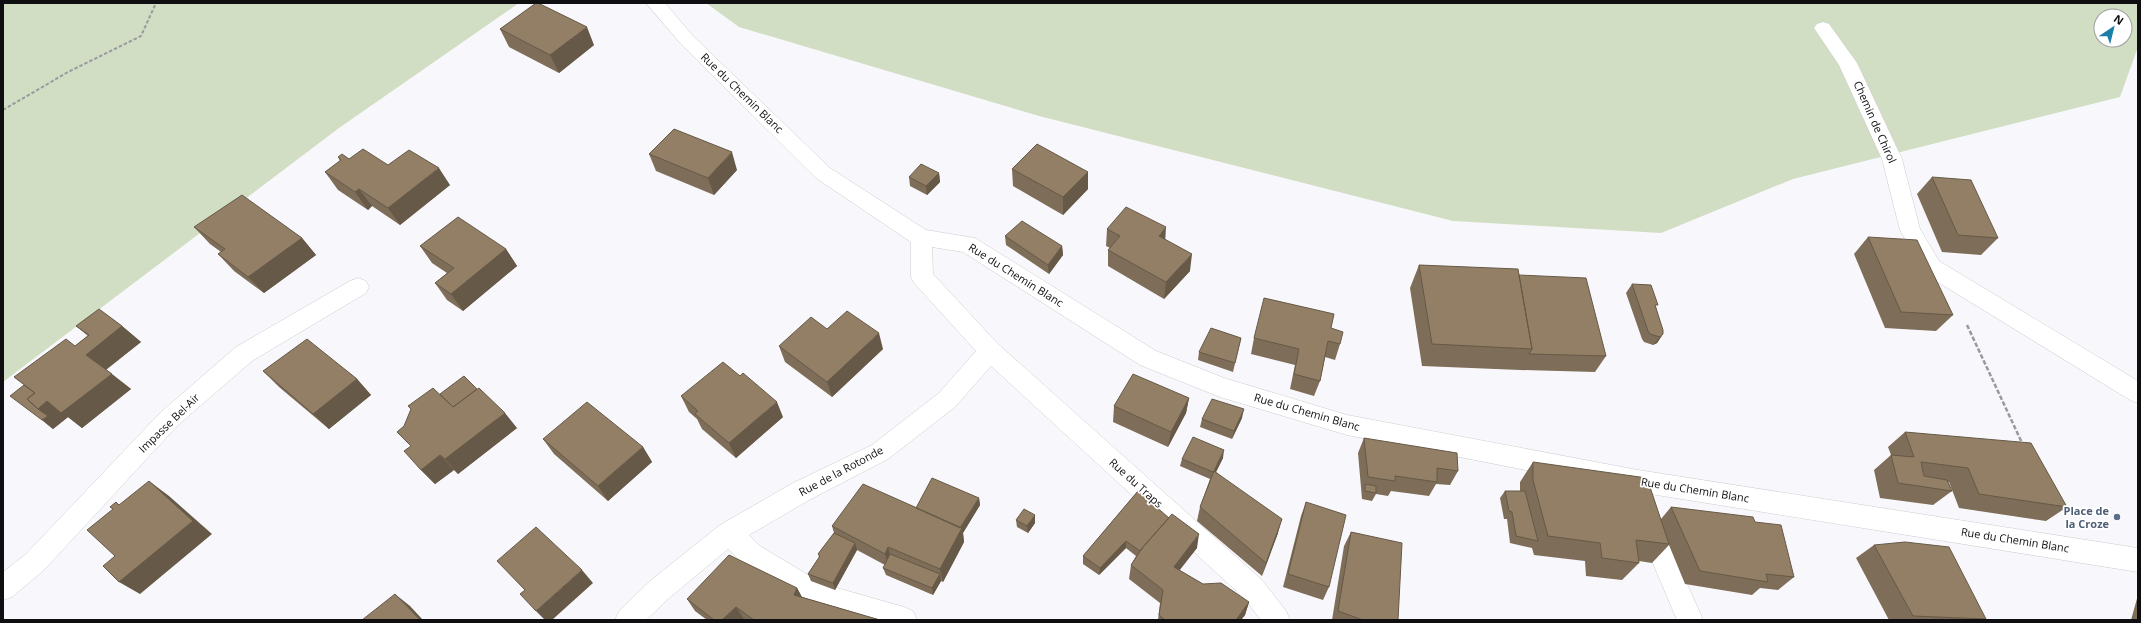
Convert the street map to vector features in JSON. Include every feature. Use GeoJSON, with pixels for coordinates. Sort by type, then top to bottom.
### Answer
{"type":"FeatureCollection","features":[{"type":"Feature","properties":{"kind":"street","name":"Rue du Chemin Blanc"},"geometry":{"type":"LineString","coordinates":[[654,3],[687,40],[823,173],[921,238],[968,244],[1148,358],[1220,387],[1347,425],[1638,481],[2138,560]]}},
{"type":"Feature","properties":{"kind":"street","name":"Chemin de Chirol"},"geometry":{"type":"LineString","coordinates":[[1823,28],[1848,63],[1892,158],[1910,230],[1931,267],[2138,393]]}},
{"type":"Feature","properties":{"kind":"street"},"geometry":{"type":"LineString","coordinates":[[921,238],[922,277],[990,351]]}},
{"type":"Feature","properties":{"kind":"street","name":"Impasse Bel-Air"},"geometry":{"type":"LineString","coordinates":[[3,588],[35,562],[169,419],[244,354],[358,287]]}},
{"type":"Feature","properties":{"kind":"street","name":"Rue de la Rotonde"},"geometry":{"type":"LineString","coordinates":[[628,620],[660,590],[729,533],[802,491],[880,452],[947,400],[990,351]]}},
{"type":"Feature","properties":{"kind":"street","name":"Rue du Traps"},"geometry":{"type":"LineString","coordinates":[[990,351],[1253,589],[1278,620]]}},
{"type":"Feature","properties":{"kind":"street"},"geometry":{"type":"LineString","coordinates":[[1638,481],[1649,527],[1690,620]]}},
{"type":"Feature","properties":{"kind":"street"},"geometry":{"type":"LineString","coordinates":[[729,533],[751,554],[817,595],[904,620]]}},
{"type":"Feature","properties":{"kind":"path"},"geometry":{"type":"LineString","coordinates":[[3,110],[68,72],[141,36],[156,3]]}},
{"type":"Feature","properties":{"kind":"path"},"geometry":{"type":"LineString","coordinates":[[1966,324],[2024,447]]}},
{"type":"Feature","properties":{"kind":"green space"},"geometry":{"type":"Polygon","coordinates":[[[3,3],[519,3],[339,128],[3,382],[3,3]]]}},
{"type":"Feature","properties":{"kind":"green space"},"geometry":{"type":"Polygon","coordinates":[[[706,3],[2138,3],[2138,47],[2120,97],[1793,179],[1661,233],[1453,221],[1039,116],[739,27],[706,3]]]}},
{"type":"Feature","properties":{"kind":"building"},"geometry":{"type":"Polygon","coordinates":[[[536,3],[587,27],[550,55],[500,29],[536,3]]]}},
{"type":"Feature","properties":{"kind":"building"},"geometry":{"type":"Polygon","coordinates":[[[674,129],[732,152],[708,178],[649,154],[674,129]]]}},
{"type":"Feature","properties":{"kind":"building"},"geometry":{"type":"Polygon","coordinates":[[[1037,144],[1088,172],[1063,197],[1012,169],[1037,144]]]}},
{"type":"Feature","properties":{"kind":"building"},"geometry":{"type":"Polygon","coordinates":[[[363,149],[388,165],[409,150],[439,168],[388,208],[359,189],[355,192],[325,172],[341,160],[338,157],[342,154],[349,159],[363,149]]]}},
{"type":"Feature","properties":{"kind":"building"},"geometry":{"type":"Polygon","coordinates":[[[921,164],[939,173],[926,186],[909,177],[921,164]]]}},
{"type":"Feature","properties":{"kind":"building"},"geometry":{"type":"Polygon","coordinates":[[[1932,177],[1971,180],[1998,238],[1958,235],[1932,177]]]}},
{"type":"Feature","properties":{"kind":"building"},"geometry":{"type":"Polygon","coordinates":[[[242,195],[302,238],[248,277],[218,254],[225,249],[194,227],[242,195]]]}},
{"type":"Feature","properties":{"kind":"building"},"geometry":{"type":"Polygon","coordinates":[[[1126,207],[1166,227],[1159,236],[1192,254],[1166,282],[1108,250],[1120,236],[1107,229],[1126,207]]]}},
{"type":"Feature","properties":{"kind":"building"},"geometry":{"type":"Polygon","coordinates":[[[458,217],[506,249],[451,294],[435,283],[454,268],[420,246],[458,217]]]}},
{"type":"Feature","properties":{"kind":"building"},"geometry":{"type":"Polygon","coordinates":[[[1022,221],[1062,246],[1048,265],[1005,236],[1022,221]]]}},
{"type":"Feature","properties":{"kind":"building"},"geometry":{"type":"Polygon","coordinates":[[[1868,237],[1917,240],[1953,315],[1901,312],[1868,237]]]}},
{"type":"Feature","properties":{"kind":"building"},"geometry":{"type":"Polygon","coordinates":[[[1419,265],[1518,269],[1532,349],[1432,344],[1419,265]]]}},
{"type":"Feature","properties":{"kind":"building"},"geometry":{"type":"Polygon","coordinates":[[[1519,275],[1586,278],[1606,356],[1529,354],[1532,349],[1519,275]]]}},
{"type":"Feature","properties":{"kind":"building"},"geometry":{"type":"Polygon","coordinates":[[[1632,284],[1651,285],[1658,305],[1655,305],[1663,330],[1663,334],[1660,337],[1650,334],[1648,331],[1632,284]]]}},
{"type":"Feature","properties":{"kind":"building"},"geometry":{"type":"Polygon","coordinates":[[[1264,298],[1334,314],[1331,328],[1343,332],[1340,344],[1328,341],[1320,381],[1294,374],[1299,349],[1254,338],[1264,298]]]}},
{"type":"Feature","properties":{"kind":"building"},"geometry":{"type":"Polygon","coordinates":[[[99,309],[122,326],[86,355],[112,374],[61,413],[47,401],[38,409],[27,399],[35,393],[14,377],[66,339],[75,346],[89,335],[76,326],[99,309]]]}},
{"type":"Feature","properties":{"kind":"building"},"geometry":{"type":"Polygon","coordinates":[[[847,311],[879,333],[827,382],[779,346],[811,317],[827,329],[847,311]]]}},
{"type":"Feature","properties":{"kind":"building"},"geometry":{"type":"Polygon","coordinates":[[[1211,328],[1241,338],[1235,363],[1199,352],[1211,328]]]}},
{"type":"Feature","properties":{"kind":"building"},"geometry":{"type":"Polygon","coordinates":[[[307,339],[357,379],[313,414],[263,371],[307,339]]]}},
{"type":"Feature","properties":{"kind":"building"},"geometry":{"type":"Polygon","coordinates":[[[723,362],[740,376],[743,373],[777,402],[729,443],[695,414],[698,411],[681,396],[723,362]]]}},
{"type":"Feature","properties":{"kind":"building"},"geometry":{"type":"Polygon","coordinates":[[[1133,374],[1189,398],[1171,432],[1114,406],[1133,374]]]}},
{"type":"Feature","properties":{"kind":"building"},"geometry":{"type":"Polygon","coordinates":[[[464,376],[477,389],[453,407],[440,394],[464,376]]]}},
{"type":"Feature","properties":{"kind":"building"},"geometry":{"type":"Polygon","coordinates":[[[24,385],[35,393],[27,399],[48,416],[42,420],[10,396],[24,385]]]}},
{"type":"Feature","properties":{"kind":"building"},"geometry":{"type":"Polygon","coordinates":[[[433,388],[453,407],[479,388],[505,413],[445,459],[440,455],[421,470],[404,451],[411,446],[397,432],[404,426],[411,409],[408,406],[433,388]]]}},
{"type":"Feature","properties":{"kind":"building"},"geometry":{"type":"Polygon","coordinates":[[[1212,399],[1244,409],[1234,431],[1202,419],[1212,399]]]}},
{"type":"Feature","properties":{"kind":"building"},"geometry":{"type":"Polygon","coordinates":[[[587,402],[643,447],[598,486],[543,439],[587,402]]]}},
{"type":"Feature","properties":{"kind":"building"},"geometry":{"type":"Polygon","coordinates":[[[1905,432],[2031,443],[2067,507],[1979,494],[1968,468],[1921,462],[1924,476],[1947,480],[1952,491],[1898,483],[1891,455],[1914,457],[1905,432]]]}},
{"type":"Feature","properties":{"kind":"building"},"geometry":{"type":"Polygon","coordinates":[[[1193,437],[1224,450],[1213,472],[1182,459],[1193,437]]]}},
{"type":"Feature","properties":{"kind":"building"},"geometry":{"type":"Polygon","coordinates":[[[1364,438],[1457,453],[1458,471],[1437,468],[1437,482],[1395,476],[1395,481],[1368,477],[1364,438]]]}},
{"type":"Feature","properties":{"kind":"building"},"geometry":{"type":"Polygon","coordinates":[[[1533,462],[1647,478],[1669,544],[1636,540],[1639,563],[1602,558],[1600,543],[1548,536],[1533,480],[1533,462]]]}},
{"type":"Feature","properties":{"kind":"building"},"geometry":{"type":"Polygon","coordinates":[[[1214,471],[1282,519],[1266,563],[1200,507],[1214,471]]]}},
{"type":"Feature","properties":{"kind":"building"},"geometry":{"type":"Polygon","coordinates":[[[932,478],[979,498],[960,528],[916,508],[932,478]]]}},
{"type":"Feature","properties":{"kind":"building"},"geometry":{"type":"Polygon","coordinates":[[[149,481],[193,521],[119,582],[103,566],[115,556],[87,530],[113,509],[110,507],[116,502],[119,505],[149,481]]]}},
{"type":"Feature","properties":{"kind":"building"},"geometry":{"type":"Polygon","coordinates":[[[863,484],[962,528],[940,569],[888,547],[885,554],[832,526],[863,484]]]}},
{"type":"Feature","properties":{"kind":"building"},"geometry":{"type":"Polygon","coordinates":[[[1365,484],[1376,486],[1376,493],[1365,491],[1365,484]]]}},
{"type":"Feature","properties":{"kind":"building"},"geometry":{"type":"Polygon","coordinates":[[[1138,491],[1169,518],[1140,551],[1126,541],[1100,568],[1083,556],[1138,491]]]}},
{"type":"Feature","properties":{"kind":"building"},"geometry":{"type":"Polygon","coordinates":[[[1505,491],[1525,491],[1538,541],[1516,536],[1512,512],[1509,511],[1505,491]]]}},
{"type":"Feature","properties":{"kind":"building"},"geometry":{"type":"Polygon","coordinates":[[[1306,502],[1346,515],[1329,587],[1288,574],[1306,502]]]}},
{"type":"Feature","properties":{"kind":"building"},"geometry":{"type":"Polygon","coordinates":[[[1671,507],[1753,517],[1755,522],[1781,525],[1794,577],[1766,574],[1768,582],[1700,571],[1671,507]]]}},
{"type":"Feature","properties":{"kind":"building"},"geometry":{"type":"Polygon","coordinates":[[[1024,509],[1035,515],[1027,526],[1016,520],[1024,509]]]}},
{"type":"Feature","properties":{"kind":"building"},"geometry":{"type":"Polygon","coordinates":[[[1172,514],[1199,534],[1174,567],[1203,584],[1221,583],[1249,602],[1236,620],[1165,620],[1159,615],[1163,590],[1131,565],[1143,547],[1172,514]]]}},
{"type":"Feature","properties":{"kind":"building"},"geometry":{"type":"Polygon","coordinates":[[[536,527],[582,570],[536,611],[520,594],[525,590],[497,561],[536,527]]]}},
{"type":"Feature","properties":{"kind":"building"},"geometry":{"type":"Polygon","coordinates":[[[1351,532],[1402,543],[1398,620],[1363,620],[1338,611],[1351,532]]]}},
{"type":"Feature","properties":{"kind":"building"},"geometry":{"type":"Polygon","coordinates":[[[834,533],[855,543],[833,583],[808,574],[820,556],[818,554],[834,533]]]}},
{"type":"Feature","properties":{"kind":"building"},"geometry":{"type":"Polygon","coordinates":[[[1905,542],[1949,547],[1986,619],[1913,616],[1874,545],[1905,542]]]}},
{"type":"Feature","properties":{"kind":"building"},"geometry":{"type":"Polygon","coordinates":[[[890,554],[940,574],[932,588],[883,568],[890,554]]]}},
{"type":"Feature","properties":{"kind":"building"},"geometry":{"type":"Polygon","coordinates":[[[729,555],[797,588],[794,595],[880,620],[754,620],[736,607],[722,620],[714,620],[687,599],[729,555]]]}},
{"type":"Feature","properties":{"kind":"building"},"geometry":{"type":"Polygon","coordinates":[[[395,594],[420,620],[362,620],[395,594]]]}},
{"type":"Feature","properties":{"kind":"place","name":"Place de la Croze"},"geometry":{"type":"Point","coordinates":[2117,517]}}]}
